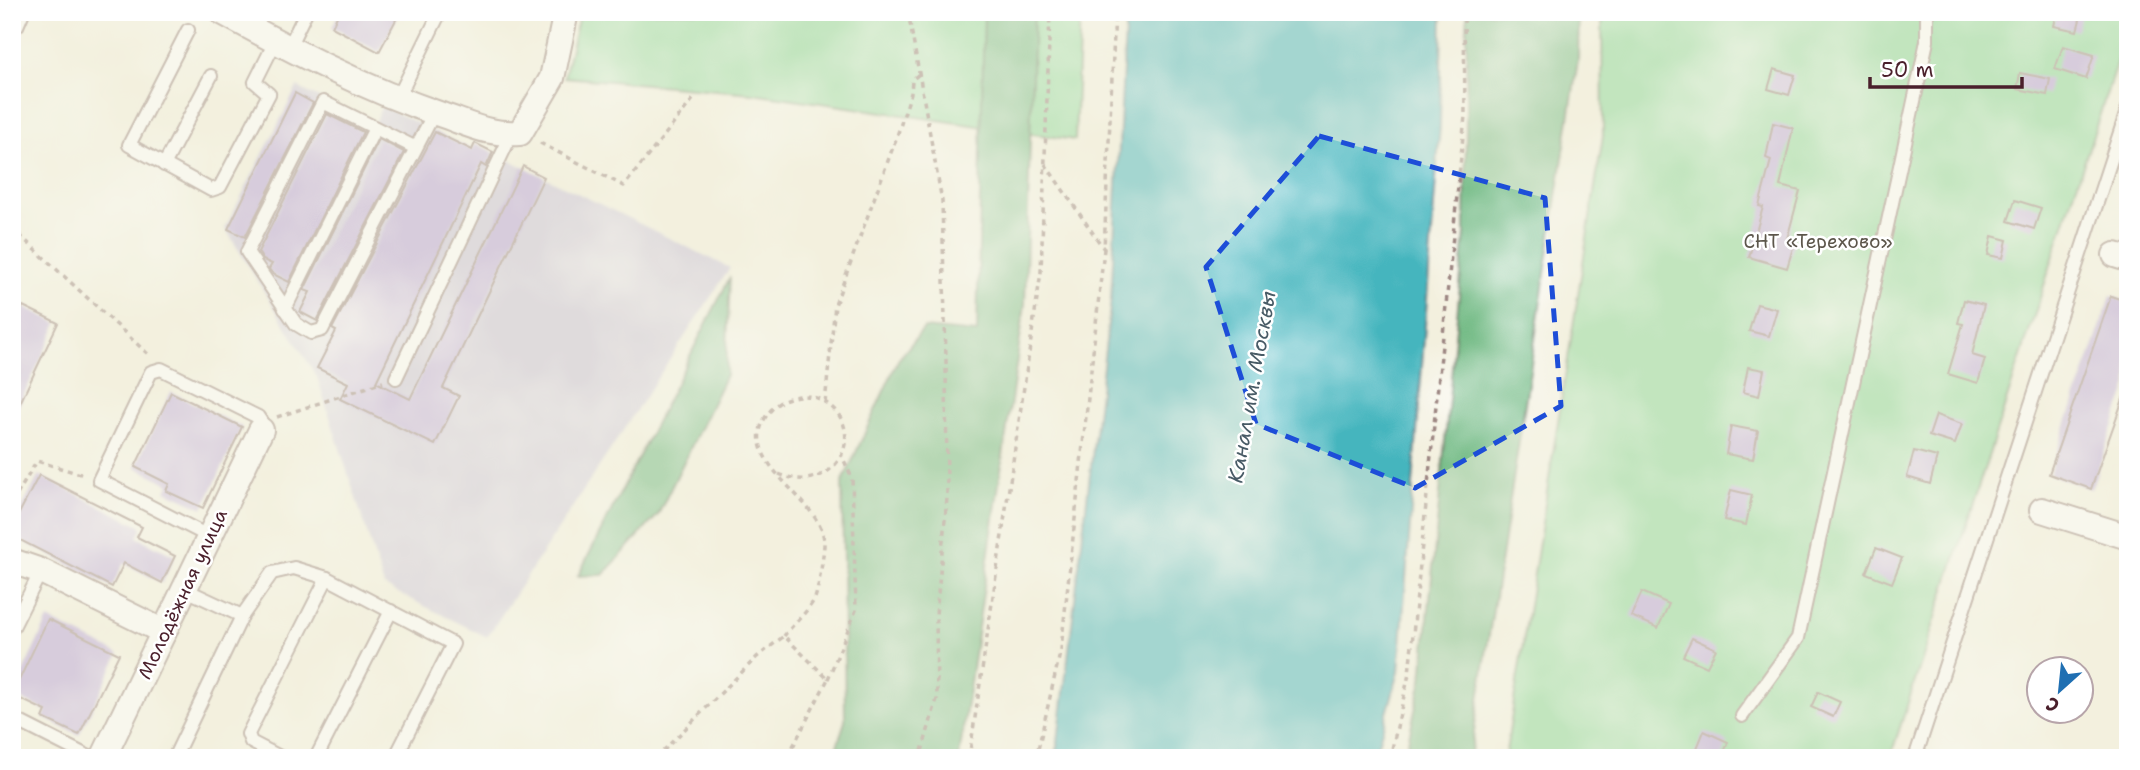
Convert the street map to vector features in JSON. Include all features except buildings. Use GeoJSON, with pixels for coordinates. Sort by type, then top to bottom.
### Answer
{"type":"FeatureCollection","features":[{"type":"Feature","properties":{"kind":"street"},"geometry":{"type":"LineString","coordinates":[[223,12],[282,45],[397,100],[498,135],[516,133],[552,78],[566,12]]}},
{"type":"Feature","properties":{"kind":"street","name":"Молодёжная улица"},"geometry":{"type":"LineString","coordinates":[[103,758],[261,426]]}},
{"type":"Feature","properties":{"kind":"street"},"geometry":{"type":"LineString","coordinates":[[2042,510],[2128,537]]}},
{"type":"Feature","properties":{"kind":"street"},"geometry":{"type":"LineString","coordinates":[[12,561],[41,571],[164,632]]}},
{"type":"Feature","properties":{"kind":"lane"},"geometry":{"type":"LineString","coordinates":[[12,23],[17,26],[23,12]]}},
{"type":"Feature","properties":{"kind":"lane"},"geometry":{"type":"LineString","coordinates":[[188,30],[129,141],[132,148],[211,190],[220,187],[269,94],[255,82],[306,12]]}},
{"type":"Feature","properties":{"kind":"lane"},"geometry":{"type":"LineString","coordinates":[[397,100],[440,12]]}},
{"type":"Feature","properties":{"kind":"lane"},"geometry":{"type":"LineString","coordinates":[[1742,716],[1798,638],[1924,55],[1927,12]]}},
{"type":"Feature","properties":{"kind":"lane"},"geometry":{"type":"LineString","coordinates":[[164,165],[211,76]]}},
{"type":"Feature","properties":{"kind":"lane"},"geometry":{"type":"LineString","coordinates":[[416,148],[323,102],[247,252],[296,324],[311,333],[323,330],[434,113]]}},
{"type":"Feature","properties":{"kind":"lane"},"geometry":{"type":"LineString","coordinates":[[1915,758],[2128,108]]}},
{"type":"Feature","properties":{"kind":"lane"},"geometry":{"type":"LineString","coordinates":[[285,309],[375,128]]}},
{"type":"Feature","properties":{"kind":"lane"},"geometry":{"type":"LineString","coordinates":[[396,377],[516,133]]}},
{"type":"Feature","properties":{"kind":"lane"},"geometry":{"type":"LineString","coordinates":[[208,536],[99,480],[151,372],[160,369],[258,417],[261,426]]}},
{"type":"Feature","properties":{"kind":"lane"},"geometry":{"type":"LineString","coordinates":[[174,758],[242,616],[272,573],[294,568],[327,578],[453,644],[395,758]]}},
{"type":"Feature","properties":{"kind":"lane"},"geometry":{"type":"LineString","coordinates":[[12,629],[41,571]]}},
{"type":"Feature","properties":{"kind":"lane"},"geometry":{"type":"LineString","coordinates":[[282,758],[251,743],[248,734],[327,578]]}},
{"type":"Feature","properties":{"kind":"lane"},"geometry":{"type":"LineString","coordinates":[[184,589],[242,616]]}},
{"type":"Feature","properties":{"kind":"lane"},"geometry":{"type":"LineString","coordinates":[[316,758],[391,611]]}},
{"type":"Feature","properties":{"kind":"lane"},"geometry":{"type":"LineString","coordinates":[[12,718],[91,758]]}},
{"type":"Feature","properties":{"kind":"path"},"geometry":{"type":"LineString","coordinates":[[908,12],[942,201],[947,484],[936,615],[937,699],[920,758]]}},
{"type":"Feature","properties":{"kind":"path"},"geometry":{"type":"LineString","coordinates":[[969,758],[1041,272],[1050,12]]}},
{"type":"Feature","properties":{"kind":"path"},"geometry":{"type":"LineString","coordinates":[[1037,758],[1061,649],[1104,249],[1115,12]]}},
{"type":"Feature","properties":{"kind":"path"},"geometry":{"type":"LineString","coordinates":[[1390,758],[1409,674],[1465,116],[1464,12]]}},
{"type":"Feature","properties":{"kind":"path"},"geometry":{"type":"LineString","coordinates":[[825,403],[835,305],[896,139],[911,93],[912,80],[919,74]]}},
{"type":"Feature","properties":{"kind":"path"},"geometry":{"type":"LineString","coordinates":[[516,133],[624,186],[694,98]]}},
{"type":"Feature","properties":{"kind":"path"},"geometry":{"type":"LineString","coordinates":[[1045,163],[1104,249]]}},
{"type":"Feature","properties":{"kind":"path"},"geometry":{"type":"LineString","coordinates":[[12,228],[136,341],[160,369]]}},
{"type":"Feature","properties":{"kind":"path"},"geometry":{"type":"LineString","coordinates":[[261,426],[396,377]]}},
{"type":"Feature","properties":{"kind":"path"},"geometry":{"type":"LineString","coordinates":[[656,758],[757,657],[784,636],[815,598],[824,540],[808,509],[768,464],[761,452],[760,437],[770,411],[792,397],[806,396],[825,403],[839,416],[844,429],[842,456],[852,478],[856,610],[828,679],[787,758]]}},
{"type":"Feature","properties":{"kind":"path"},"geometry":{"type":"LineString","coordinates":[[779,474],[793,480],[807,481],[834,468],[842,456]]}},
{"type":"Feature","properties":{"kind":"path"},"geometry":{"type":"LineString","coordinates":[[12,503],[37,461],[99,480]]}},
{"type":"Feature","properties":{"kind":"path"},"geometry":{"type":"LineString","coordinates":[[784,636],[828,679]]}},
{"type":"Feature","properties":{"kind":"highlighted area"},"geometry":{"type":"Polygon","coordinates":[[[1319,136],[1545,198],[1561,406],[1415,488],[1256,424],[1206,267],[1319,136]]]}},
{"type":"Feature","properties":{"kind":"shaded area"},"geometry":{"type":"Polygon","coordinates":[[[297,87],[373,125],[382,106],[471,149],[475,143],[730,268],[487,637],[384,586],[317,377],[225,228],[297,87]]]}},
{"type":"Feature","properties":{"kind":"green space"},"geometry":{"type":"Polygon","coordinates":[[[580,12],[1080,12],[1075,140],[752,93],[564,77],[580,12]]]}},
{"type":"Feature","properties":{"kind":"green space"},"geometry":{"type":"Polygon","coordinates":[[[984,12],[1034,12],[1025,305],[959,758],[833,758],[845,721],[842,483],[898,360],[924,328],[977,333],[984,12]]]}},
{"type":"Feature","properties":{"kind":"green space"},"geometry":{"type":"Polygon","coordinates":[[[1467,12],[1579,12],[1578,61],[1470,758],[1404,758],[1422,680],[1465,233],[1467,12]]]}},
{"type":"Feature","properties":{"kind":"green space","name":"СНТ «Терехово»"},"geometry":{"type":"Polygon","coordinates":[[[1602,12],[2128,12],[2128,28],[1890,758],[1505,758],[1603,136],[1602,12]]]}},
{"type":"Feature","properties":{"kind":"green space"},"geometry":{"type":"Polygon","coordinates":[[[730,277],[726,375],[658,515],[603,575],[578,576],[730,277]]]}},
{"type":"Feature","properties":{"kind":"water","name":"Канал им. Москвы"},"geometry":{"type":"Polygon","coordinates":[[[1126,12],[1442,12],[1440,125],[1399,672],[1374,758],[1056,758],[1111,299],[1126,12]]]}}]}
